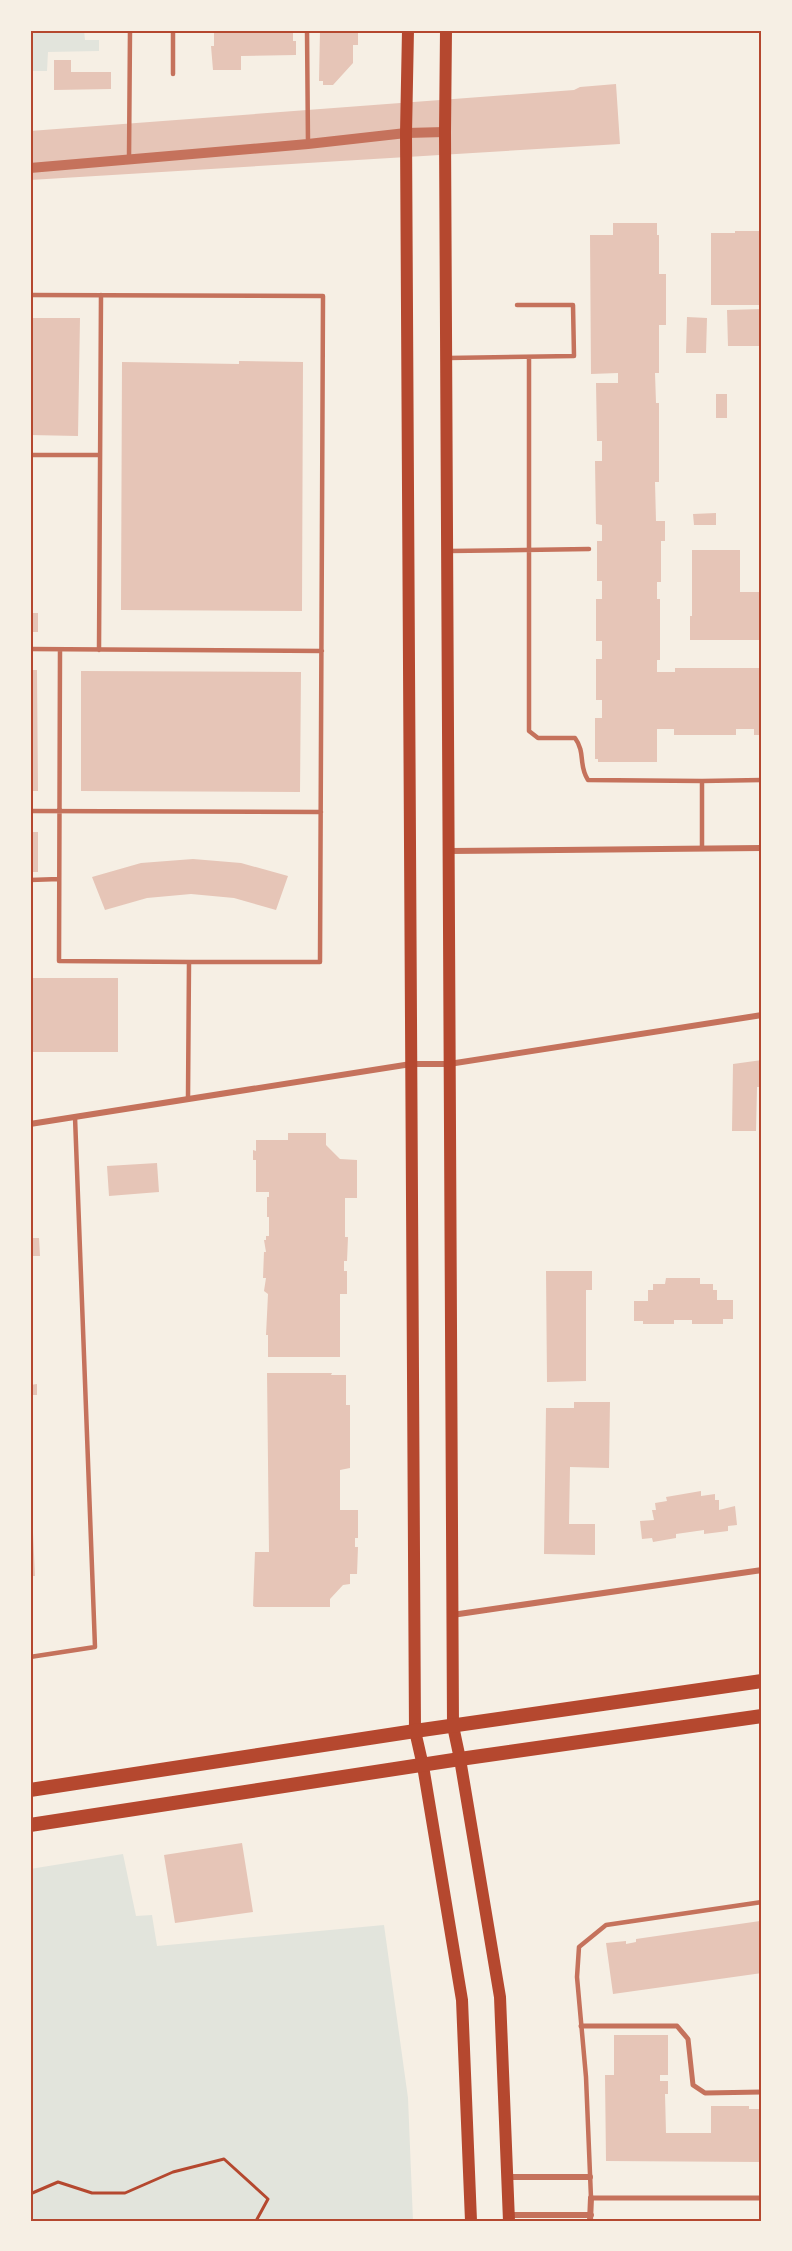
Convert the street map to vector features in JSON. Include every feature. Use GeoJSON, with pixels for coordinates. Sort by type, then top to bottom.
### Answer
{"type":"FeatureCollection","features":[{"type":"Feature","properties":{"kind":"main road"},"geometry":{"type":"LineString","coordinates":[[408,30],[406,133],[415,1731],[423,1766],[462,2000],[471,2221]]}},
{"type":"Feature","properties":{"kind":"main road"},"geometry":{"type":"LineString","coordinates":[[446,30],[453,1726],[500,1996],[509,2218]]}},
{"type":"Feature","properties":{"kind":"main road"},"geometry":{"type":"LineString","coordinates":[[30,1790],[415,1731],[762,1682]]}},
{"type":"Feature","properties":{"kind":"main road"},"geometry":{"type":"LineString","coordinates":[[30,1825],[460,1759],[762,1716]]}},
{"type":"Feature","properties":{"kind":"street"},"geometry":{"type":"LineString","coordinates":[[30,168],[308,144],[406,133],[445,132]]}},
{"type":"Feature","properties":{"kind":"street"},"geometry":{"type":"LineString","coordinates":[[448,851],[762,848]]}},
{"type":"Feature","properties":{"kind":"street"},"geometry":{"type":"LineString","coordinates":[[30,1124],[411,1064],[449,1064],[762,1015]]}},
{"type":"Feature","properties":{"kind":"street"},"geometry":{"type":"LineString","coordinates":[[453,1615],[762,1570]]}},
{"type":"Feature","properties":{"kind":"street"},"geometry":{"type":"LineString","coordinates":[[581,2026],[677,2026],[688,2038],[693,2085],[705,2092],[762,2092]]}},
{"type":"Feature","properties":{"kind":"street"},"geometry":{"type":"LineString","coordinates":[[508,2177],[590,2177]]}},
{"type":"Feature","properties":{"kind":"street"},"geometry":{"type":"LineString","coordinates":[[509,2218],[590,2218],[591,2198],[762,2198]]}},
{"type":"Feature","properties":{"kind":"lane"},"geometry":{"type":"LineString","coordinates":[[129,159],[130,30]]}},
{"type":"Feature","properties":{"kind":"lane"},"geometry":{"type":"LineString","coordinates":[[173,30],[173,74]]}},
{"type":"Feature","properties":{"kind":"lane"},"geometry":{"type":"LineString","coordinates":[[307,30],[308,144]]}},
{"type":"Feature","properties":{"kind":"lane"},"geometry":{"type":"LineString","coordinates":[[30,294],[323,296],[320,963],[59,961],[60,650]]}},
{"type":"Feature","properties":{"kind":"lane"},"geometry":{"type":"LineString","coordinates":[[99,650],[101,295]]}},
{"type":"Feature","properties":{"kind":"lane"},"geometry":{"type":"LineString","coordinates":[[446,358],[574,357],[573,305],[517,305]]}},
{"type":"Feature","properties":{"kind":"lane"},"geometry":{"type":"LineString","coordinates":[[529,357],[529,731],[538,738],[575,738],[582,747],[582,771],[588,780],[762,780]]}},
{"type":"Feature","properties":{"kind":"lane"},"geometry":{"type":"LineString","coordinates":[[30,455],[100,455]]}},
{"type":"Feature","properties":{"kind":"lane"},"geometry":{"type":"LineString","coordinates":[[447,551],[589,549]]}},
{"type":"Feature","properties":{"kind":"lane"},"geometry":{"type":"LineString","coordinates":[[30,650],[322,651]]}},
{"type":"Feature","properties":{"kind":"lane"},"geometry":{"type":"LineString","coordinates":[[702,781],[702,848]]}},
{"type":"Feature","properties":{"kind":"lane"},"geometry":{"type":"LineString","coordinates":[[30,811],[321,812]]}},
{"type":"Feature","properties":{"kind":"lane"},"geometry":{"type":"LineString","coordinates":[[30,880],[59,879]]}},
{"type":"Feature","properties":{"kind":"lane"},"geometry":{"type":"LineString","coordinates":[[188,1098],[189,962]]}},
{"type":"Feature","properties":{"kind":"lane"},"geometry":{"type":"LineString","coordinates":[[30,1657],[95,1647],[75,1117]]}},
{"type":"Feature","properties":{"kind":"lane"},"geometry":{"type":"LineString","coordinates":[[591,2198],[586,2078],[577,1977],[579,1947],[606,1925],[762,1902]]}},
{"type":"Feature","properties":{"kind":"path"},"geometry":{"type":"LineString","coordinates":[[30,2194],[58,2182],[92,2193],[125,2193],[173,2172],[224,2159],[268,2199],[256,2221]]}},
{"type":"Feature","properties":{"kind":"shaded area"},"geometry":{"type":"Polygon","coordinates":[[[30,30],[84,30],[85,40],[99,40],[99,51],[48,52],[47,71],[30,71],[30,30]]]}},
{"type":"Feature","properties":{"kind":"shaded area"},"geometry":{"type":"Polygon","coordinates":[[[123,1854],[136,1916],[152,1915],[157,1946],[384,1925],[408,2098],[413,2221],[30,2221],[30,1869],[123,1854]]]}},
{"type":"Feature","properties":{"kind":"building"},"geometry":{"type":"Polygon","coordinates":[[[214,30],[293,30],[296,55],[241,56],[241,70],[213,70],[211,46],[214,46],[214,30]]]}},
{"type":"Feature","properties":{"kind":"building"},"geometry":{"type":"Polygon","coordinates":[[[320,30],[358,30],[358,45],[353,45],[353,63],[333,85],[323,85],[323,81],[319,81],[320,30]]]}},
{"type":"Feature","properties":{"kind":"building"},"geometry":{"type":"Polygon","coordinates":[[[54,60],[71,60],[71,72],[111,72],[111,89],[54,90],[54,60]]]}},
{"type":"Feature","properties":{"kind":"building"},"geometry":{"type":"Polygon","coordinates":[[[616,84],[620,144],[30,180],[30,131],[574,90],[580,87],[616,84]]]}},
{"type":"Feature","properties":{"kind":"building"},"geometry":{"type":"Polygon","coordinates":[[[613,223],[657,223],[659,274],[666,274],[666,325],[659,325],[659,373],[655,373],[656,403],[659,403],[659,482],[655,482],[656,521],[665,521],[665,541],[661,541],[661,582],[657,582],[657,599],[660,599],[660,660],[657,660],[657,672],[675,672],[675,668],[762,668],[762,735],[754,735],[754,729],[736,729],[736,735],[674,735],[674,729],[657,729],[657,762],[598,762],[598,759],[595,759],[595,718],[602,718],[602,700],[596,700],[596,659],[602,659],[602,641],[596,641],[596,599],[602,599],[602,581],[597,581],[597,541],[602,541],[602,525],[596,524],[595,461],[602,461],[602,441],[597,441],[596,383],[618,383],[618,373],[591,374],[590,235],[613,235],[613,223]]]}},
{"type":"Feature","properties":{"kind":"building"},"geometry":{"type":"Polygon","coordinates":[[[735,231],[762,231],[762,305],[711,305],[711,233],[735,233],[735,231]]]}},
{"type":"Feature","properties":{"kind":"building"},"geometry":{"type":"Polygon","coordinates":[[[762,309],[762,346],[728,346],[727,310],[762,309]]]}},
{"type":"Feature","properties":{"kind":"building"},"geometry":{"type":"Polygon","coordinates":[[[687,317],[707,318],[706,353],[686,353],[687,317]]]}},
{"type":"Feature","properties":{"kind":"building"},"geometry":{"type":"Polygon","coordinates":[[[30,318],[80,318],[78,436],[30,435],[30,318]]]}},
{"type":"Feature","properties":{"kind":"building"},"geometry":{"type":"Polygon","coordinates":[[[239,361],[303,362],[302,611],[121,610],[122,362],[239,364],[239,361]]]}},
{"type":"Feature","properties":{"kind":"building"},"geometry":{"type":"Polygon","coordinates":[[[716,394],[727,394],[727,418],[716,418],[716,394]]]}},
{"type":"Feature","properties":{"kind":"building"},"geometry":{"type":"Polygon","coordinates":[[[716,513],[716,525],[694,525],[693,514],[716,513]]]}},
{"type":"Feature","properties":{"kind":"building"},"geometry":{"type":"Polygon","coordinates":[[[692,550],[740,550],[740,592],[762,592],[762,640],[690,640],[692,550]]]}},
{"type":"Feature","properties":{"kind":"building"},"geometry":{"type":"Polygon","coordinates":[[[30,613],[38,613],[38,632],[30,632],[30,613]]]}},
{"type":"Feature","properties":{"kind":"building"},"geometry":{"type":"Polygon","coordinates":[[[30,670],[37,670],[38,791],[30,791],[30,670]]]}},
{"type":"Feature","properties":{"kind":"building"},"geometry":{"type":"Polygon","coordinates":[[[81,671],[301,672],[300,792],[81,791],[81,671]]]}},
{"type":"Feature","properties":{"kind":"building"},"geometry":{"type":"Polygon","coordinates":[[[30,832],[38,832],[38,872],[30,872],[30,832]]]}},
{"type":"Feature","properties":{"kind":"building"},"geometry":{"type":"Polygon","coordinates":[[[193,859],[241,863],[288,876],[276,910],[234,898],[191,894],[147,898],[105,910],[92,877],[141,863],[193,859]]]}},
{"type":"Feature","properties":{"kind":"building"},"geometry":{"type":"Polygon","coordinates":[[[30,978],[118,978],[118,1052],[30,1052],[30,978]]]}},
{"type":"Feature","properties":{"kind":"building"},"geometry":{"type":"Polygon","coordinates":[[[762,1060],[762,1087],[757,1087],[756,1131],[732,1131],[733,1064],[762,1060]]]}},
{"type":"Feature","properties":{"kind":"building"},"geometry":{"type":"Polygon","coordinates":[[[288,1133],[326,1133],[326,1145],[340,1159],[357,1160],[357,1198],[345,1198],[345,1237],[348,1237],[347,1261],[344,1261],[344,1271],[347,1271],[347,1294],[340,1294],[340,1357],[268,1357],[268,1335],[266,1335],[268,1294],[264,1291],[266,1278],[263,1278],[264,1252],[266,1252],[264,1240],[266,1236],[269,1236],[267,1197],[269,1197],[269,1192],[256,1192],[256,1160],[253,1160],[253,1150],[256,1151],[256,1140],[288,1140],[288,1133]]]}},
{"type":"Feature","properties":{"kind":"building"},"geometry":{"type":"Polygon","coordinates":[[[157,1163],[159,1192],[109,1196],[107,1166],[157,1163]]]}},
{"type":"Feature","properties":{"kind":"building"},"geometry":{"type":"Polygon","coordinates":[[[30,1238],[39,1238],[40,1256],[30,1256],[30,1238]]]}},
{"type":"Feature","properties":{"kind":"building"},"geometry":{"type":"Polygon","coordinates":[[[546,1271],[592,1271],[592,1290],[586,1290],[586,1381],[547,1382],[546,1271]]]}},
{"type":"Feature","properties":{"kind":"building"},"geometry":{"type":"Polygon","coordinates":[[[666,1278],[700,1278],[700,1284],[713,1284],[713,1290],[717,1290],[717,1300],[733,1300],[733,1319],[723,1319],[723,1324],[692,1324],[692,1320],[674,1320],[674,1324],[643,1324],[643,1321],[634,1321],[634,1301],[648,1301],[648,1290],[653,1290],[653,1284],[665,1284],[666,1278]]]}},
{"type":"Feature","properties":{"kind":"building"},"geometry":{"type":"Polygon","coordinates":[[[267,1373],[346,1375],[346,1405],[350,1405],[350,1468],[340,1470],[340,1510],[358,1510],[358,1538],[355,1538],[355,1547],[358,1547],[357,1574],[350,1574],[350,1584],[343,1585],[330,1599],[330,1607],[253,1606],[255,1552],[269,1552],[267,1373]]]}},
{"type":"Feature","properties":{"kind":"building"},"geometry":{"type":"Polygon","coordinates":[[[37,1384],[37,1395],[30,1395],[30,1385],[37,1384]]]}},
{"type":"Feature","properties":{"kind":"building"},"geometry":{"type":"Polygon","coordinates":[[[574,1402],[610,1402],[609,1468],[570,1467],[569,1524],[595,1524],[595,1555],[544,1554],[546,1408],[574,1408],[574,1402]]]}},
{"type":"Feature","properties":{"kind":"building"},"geometry":{"type":"Polygon","coordinates":[[[701,1491],[701,1496],[715,1494],[715,1500],[719,1500],[719,1510],[735,1506],[737,1525],[728,1526],[728,1531],[704,1534],[704,1530],[676,1534],[676,1538],[653,1542],[652,1538],[642,1539],[640,1521],[654,1520],[652,1510],[656,1510],[655,1503],[667,1501],[666,1497],[701,1491]]]}},
{"type":"Feature","properties":{"kind":"building"},"geometry":{"type":"Polygon","coordinates":[[[30,1511],[32,1511],[35,1576],[30,1576],[30,1511]]]}},
{"type":"Feature","properties":{"kind":"building"},"geometry":{"type":"Polygon","coordinates":[[[242,1843],[253,1912],[175,1923],[164,1855],[242,1843]]]}},
{"type":"Feature","properties":{"kind":"building"},"geometry":{"type":"Polygon","coordinates":[[[760,1921],[762,1923],[762,1973],[613,1994],[606,1943],[626,1941],[626,1944],[636,1942],[636,1939],[760,1921]]]}},
{"type":"Feature","properties":{"kind":"building"},"geometry":{"type":"Polygon","coordinates":[[[614,2035],[668,2035],[668,2075],[660,2075],[660,2081],[668,2081],[668,2094],[665,2094],[666,2133],[711,2133],[711,2106],[749,2106],[749,2109],[762,2109],[762,2162],[606,2161],[605,2075],[614,2075],[614,2035]]]}}]}
